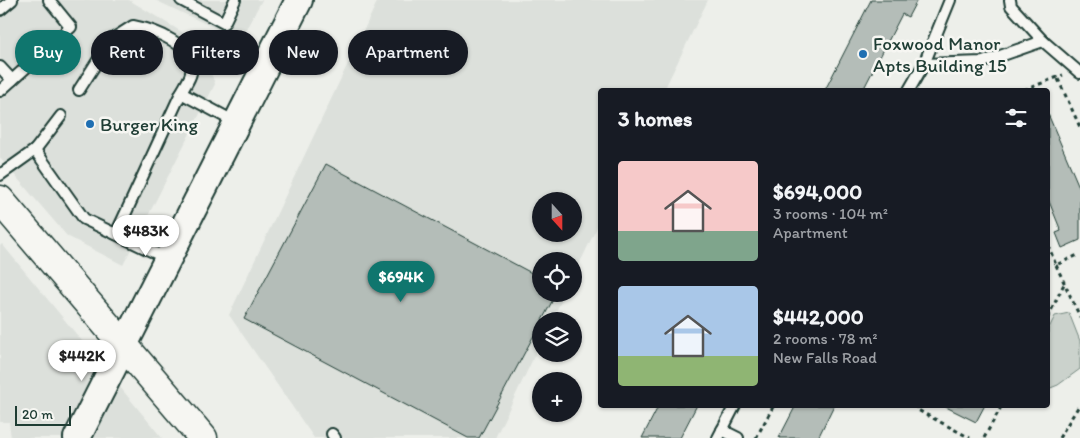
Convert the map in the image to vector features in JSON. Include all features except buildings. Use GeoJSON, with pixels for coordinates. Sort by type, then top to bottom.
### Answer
{"type":"FeatureCollection","features":[{"type":"Feature","properties":{"kind":"main road"},"geometry":{"type":"LineString","coordinates":[[77,438],[299,0]]}},
{"type":"Feature","properties":{"kind":"main road"},"geometry":{"type":"LineString","coordinates":[[0,200],[124,345],[199,437]]}},
{"type":"Feature","properties":{"kind":"lane"},"geometry":{"type":"LineString","coordinates":[[0,10],[12,0]]}},
{"type":"Feature","properties":{"kind":"lane"},"geometry":{"type":"LineString","coordinates":[[0,91],[71,27],[49,0]]}},
{"type":"Feature","properties":{"kind":"lane"},"geometry":{"type":"LineString","coordinates":[[181,0],[224,23],[235,0]]}},
{"type":"Feature","properties":{"kind":"lane"},"geometry":{"type":"LineString","coordinates":[[910,88],[924,64],[950,0]]}},
{"type":"Feature","properties":{"kind":"lane"},"geometry":{"type":"LineString","coordinates":[[1010,0],[1011,6],[1043,41],[1077,70]]}},
{"type":"Feature","properties":{"kind":"lane"},"geometry":{"type":"LineString","coordinates":[[79,90],[111,40],[133,26],[154,30],[175,42],[190,58],[192,73],[116,234]]}},
{"type":"Feature","properties":{"kind":"lane"},"geometry":{"type":"LineString","coordinates":[[924,64],[983,62],[1043,41]]}},
{"type":"Feature","properties":{"kind":"lane"},"geometry":{"type":"LineString","coordinates":[[0,67],[12,80]]}},
{"type":"Feature","properties":{"kind":"lane"},"geometry":{"type":"LineString","coordinates":[[181,93],[237,122]]}},
{"type":"Feature","properties":{"kind":"lane"},"geometry":{"type":"LineString","coordinates":[[0,175],[35,150],[62,116]]}},
{"type":"Feature","properties":{"kind":"lane"},"geometry":{"type":"LineString","coordinates":[[35,150],[84,218],[168,260]]}},
{"type":"Feature","properties":{"kind":"lane"},"geometry":{"type":"LineString","coordinates":[[733,408],[720,434],[738,438]]}},
{"type":"Feature","properties":{"kind":"path"},"geometry":{"type":"LineString","coordinates":[[1030,88],[1058,79],[1077,70]]}},
{"type":"Feature","properties":{"kind":"path"},"geometry":{"type":"LineString","coordinates":[[1058,79],[1080,127]]}},
{"type":"Feature","properties":{"kind":"path"},"geometry":{"type":"LineString","coordinates":[[1050,250],[1080,317]]}},
{"type":"Feature","properties":{"kind":"path"},"geometry":{"type":"LineString","coordinates":[[1056,265],[1080,254]]}},
{"type":"Feature","properties":{"kind":"path"},"geometry":{"type":"LineString","coordinates":[[1050,313],[1065,284]]}},
{"type":"Feature","properties":{"kind":"path"},"geometry":{"type":"LineString","coordinates":[[1059,438],[1080,404]]}},
{"type":"Feature","properties":{"kind":"path"},"geometry":{"type":"LineString","coordinates":[[756,438],[772,408]]}},
{"type":"Feature","properties":{"kind":"path"},"geometry":{"type":"LineString","coordinates":[[916,408],[970,438]]}},
{"type":"Feature","properties":{"kind":"path"},"geometry":{"type":"LineString","coordinates":[[984,438],[1000,408]]}},
{"type":"Feature","properties":{"kind":"shaded area"},"geometry":{"type":"Polygon","coordinates":[[[0,0],[129,0],[179,30],[173,30],[173,75],[212,75],[215,84],[123,265],[67,236],[0,158],[0,0]]]}},
{"type":"Feature","properties":{"kind":"shaded area"},"geometry":{"type":"Polygon","coordinates":[[[155,0],[262,0],[246,30],[219,30],[155,0]]]}},
{"type":"Feature","properties":{"kind":"shaded area"},"geometry":{"type":"Polygon","coordinates":[[[378,0],[708,0],[665,88],[598,88],[598,225],[582,258],[582,252],[532,252],[532,302],[561,302],[556,312],[532,312],[532,361],[495,438],[314,438],[229,315],[348,63],[348,75],[468,75],[468,30],[364,30],[378,0]]]}},
{"type":"Feature","properties":{"kind":"shaded area"},"geometry":{"type":"Polygon","coordinates":[[[2,244],[162,438],[11,438],[9,422],[0,422],[0,246],[2,244]]]}},
{"type":"Feature","properties":{"kind":"shaded area"},"geometry":{"type":"Polygon","coordinates":[[[1069,313],[1080,341],[1080,369],[1058,385],[1050,388],[1050,326],[1055,316],[1069,313]]]}},
{"type":"Feature","properties":{"kind":"place","name":"Foxwood Manor Apts Building 15"},"geometry":{"type":"Point","coordinates":[863,54]}},
{"type":"Feature","properties":{"kind":"place","name":"Burger King"},"geometry":{"type":"Point","coordinates":[90,124]}}]}
